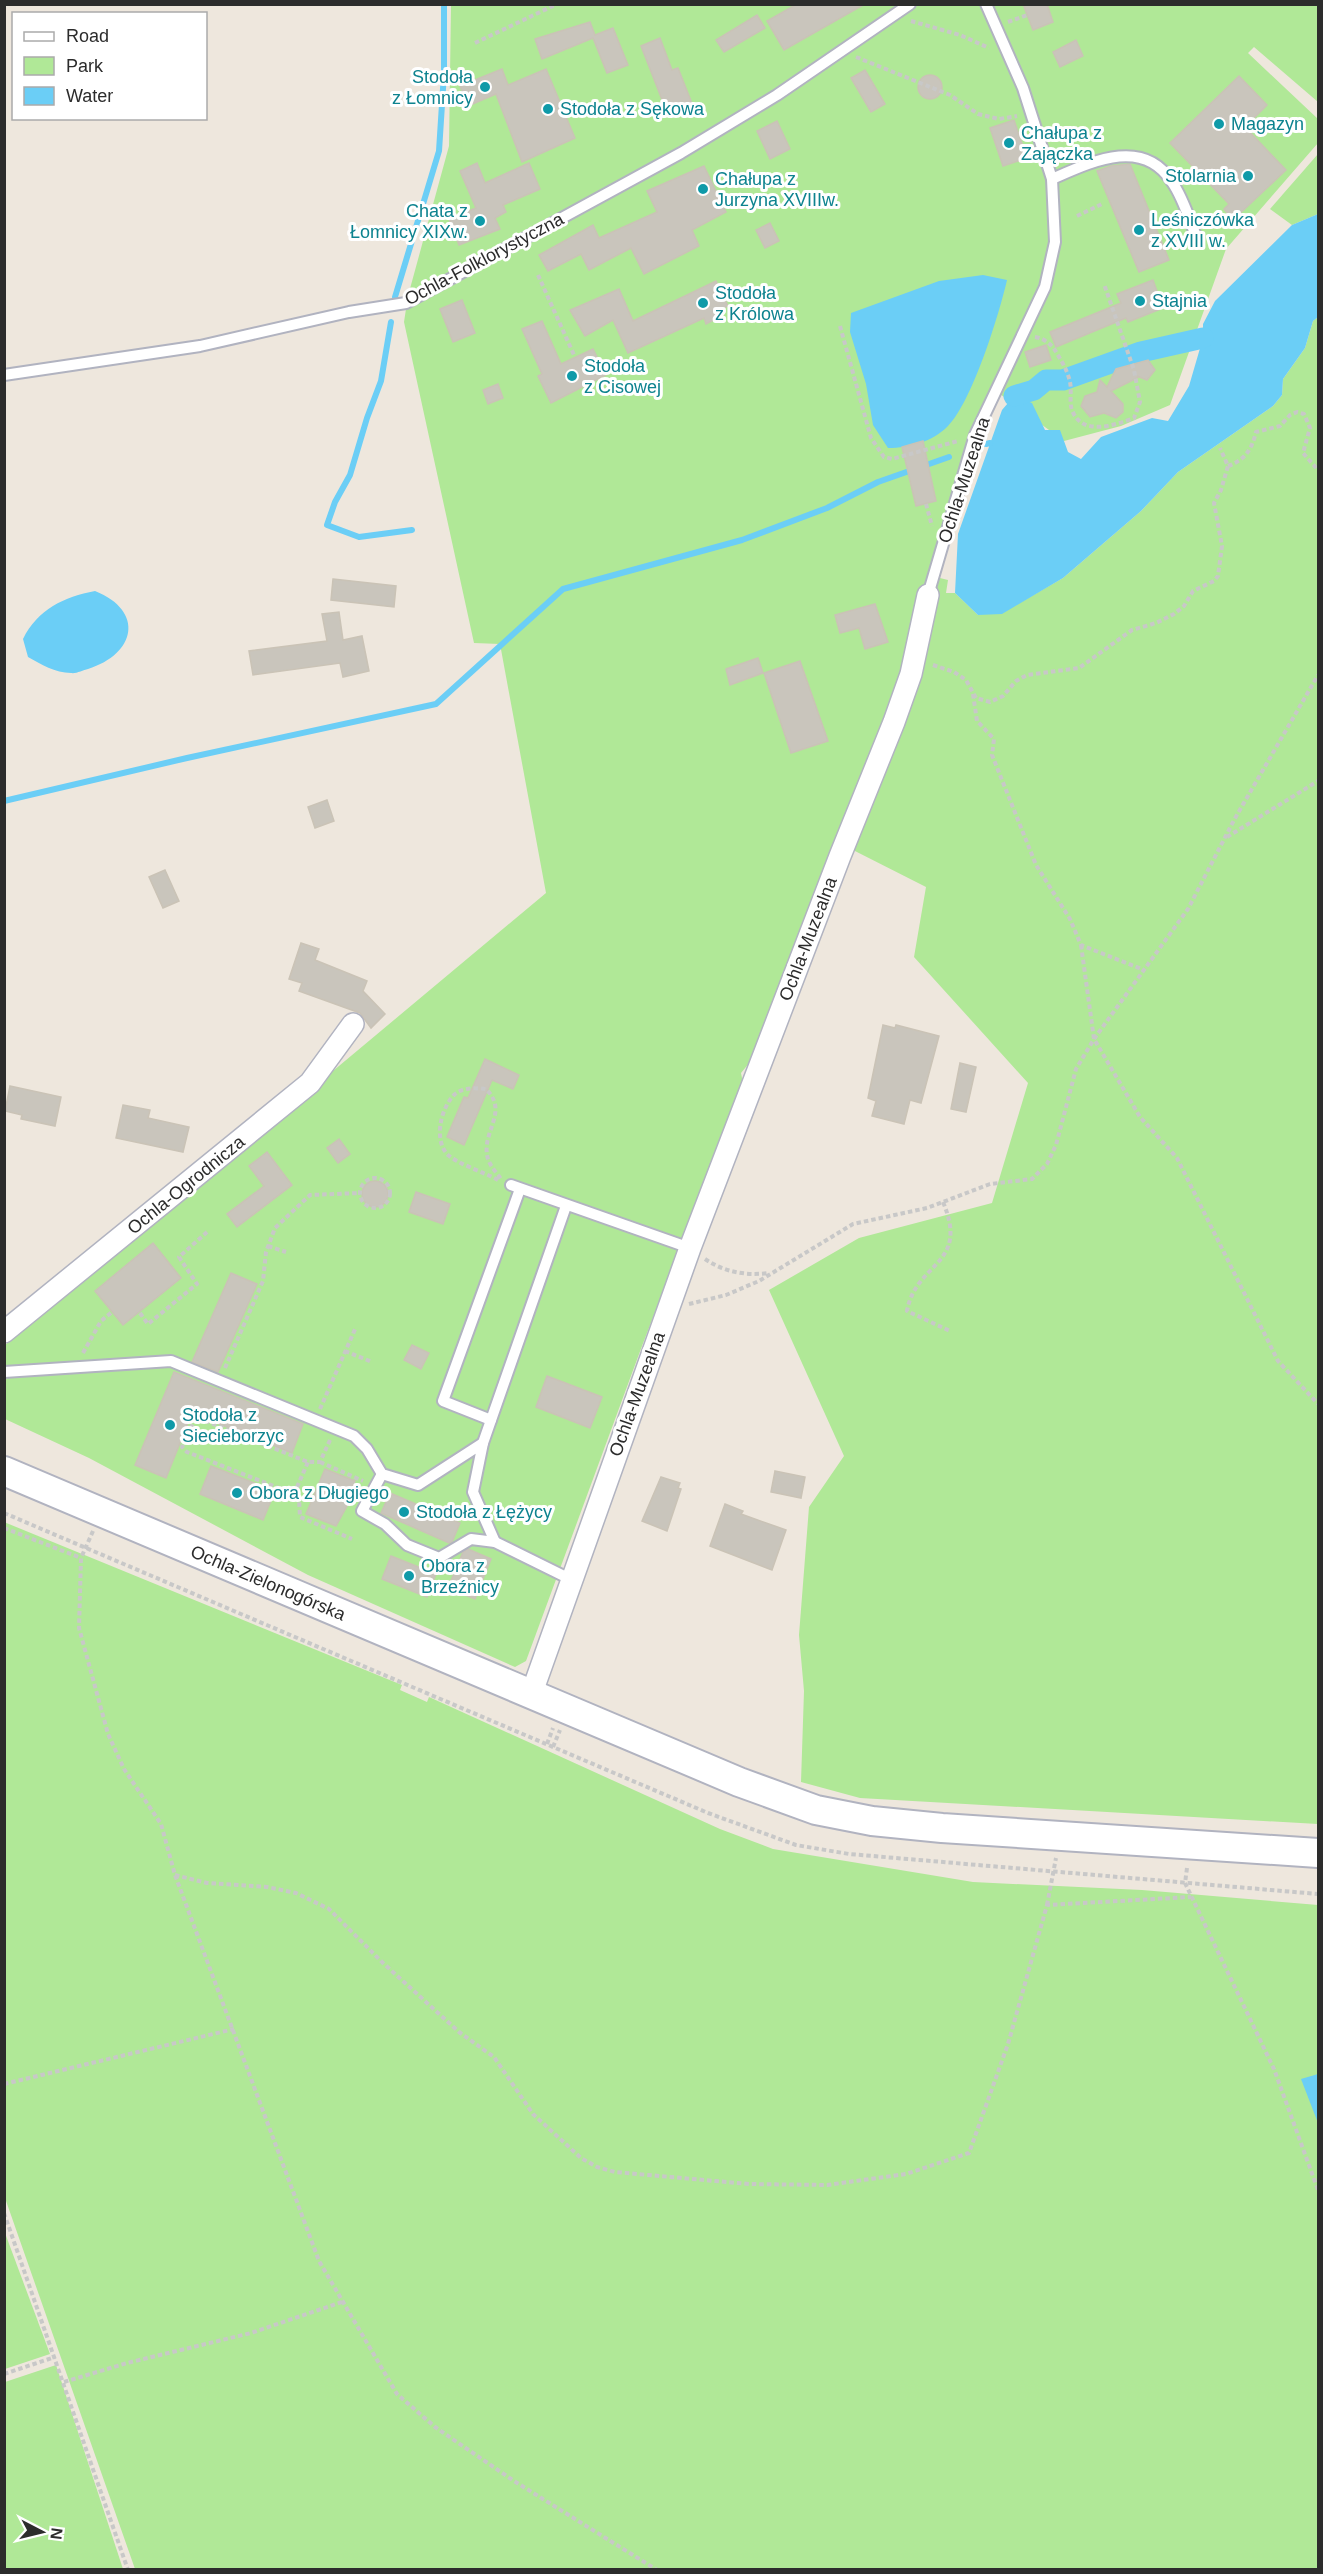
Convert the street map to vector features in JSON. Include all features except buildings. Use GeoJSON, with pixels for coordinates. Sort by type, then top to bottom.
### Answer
{"type":"FeatureCollection","features":[{"type":"Feature","properties":{"kind":"street","name":"Ochla-Muzealna"},"geometry":{"type":"LineString","coordinates":[[531,1695],[570,1579],[690,1248],[840,856],[894,722],[915,661],[928,595]]}},
{"type":"Feature","properties":{"kind":"street","name":"Ochla-Ogrodnicza"},"geometry":{"type":"LineString","coordinates":[[4,1332],[310,1083],[353,1024]]}},
{"type":"Feature","properties":{"kind":"street","name":"Ochla-Zielonogórska"},"geometry":{"type":"LineString","coordinates":[[4,1471],[739,1782],[816,1810],[906,1825],[1318,1853]]}},
{"type":"Feature","properties":{"kind":"lane","name":"Ochla-Folklorystyczna"},"geometry":{"type":"LineString","coordinates":[[4,375],[200,346],[349,312],[406,303],[681,153],[777,95],[910,4]]}},
{"type":"Feature","properties":{"kind":"lane","name":"Ochla-Muzealna"},"geometry":{"type":"LineString","coordinates":[[928,595],[975,435],[1046,287],[1055,242],[1052,179],[1023,88],[986,4]]}},
{"type":"Feature","properties":{"kind":"lane"},"geometry":{"type":"LineString","coordinates":[[1052,179],[1117,155],[1134,155],[1156,163],[1173,182],[1198,241]]}},
{"type":"Feature","properties":{"kind":"lane"},"geometry":{"type":"LineString","coordinates":[[491,1420],[443,1401],[511,1185],[690,1248]]}},
{"type":"Feature","properties":{"kind":"lane"},"geometry":{"type":"LineString","coordinates":[[495,1542],[473,1492],[483,1443],[566,1206]]}},
{"type":"Feature","properties":{"kind":"lane"},"geometry":{"type":"LineString","coordinates":[[4,1372],[171,1361],[354,1436],[367,1449],[382,1474],[418,1485],[483,1443]]}},
{"type":"Feature","properties":{"kind":"lane"},"geometry":{"type":"LineString","coordinates":[[382,1474],[362,1511],[385,1524],[407,1545],[439,1558],[471,1539],[495,1542],[570,1579]]}},
{"type":"Feature","properties":{"kind":"path"},"geometry":{"type":"LineString","coordinates":[[475,43],[557,4]]}},
{"type":"Feature","properties":{"kind":"path"},"geometry":{"type":"LineString","coordinates":[[894,15],[960,35],[1009,56]]}},
{"type":"Feature","properties":{"kind":"path"},"geometry":{"type":"LineString","coordinates":[[842,49],[865,62],[950,95],[970,111],[999,119],[1016,116]]}},
{"type":"Feature","properties":{"kind":"path"},"geometry":{"type":"LineString","coordinates":[[1077,216],[1104,202]]}},
{"type":"Feature","properties":{"kind":"path"},"geometry":{"type":"LineString","coordinates":[[538,275],[574,355]]}},
{"type":"Feature","properties":{"kind":"path"},"geometry":{"type":"LineString","coordinates":[[1023,335],[1042,338],[1054,347],[1070,382],[1072,410],[1082,422],[1095,428],[1114,426],[1134,418],[1140,402],[1132,361],[1104,284]]}},
{"type":"Feature","properties":{"kind":"path"},"geometry":{"type":"LineString","coordinates":[[840,326],[871,438],[884,457],[892,459],[959,441]]}},
{"type":"Feature","properties":{"kind":"path"},"geometry":{"type":"LineString","coordinates":[[1228,466],[1236,463],[1250,450],[1256,432],[1280,426],[1290,415],[1297,412],[1304,414],[1310,428],[1303,453],[1318,470]]}},
{"type":"Feature","properties":{"kind":"path"},"geometry":{"type":"LineString","coordinates":[[972,694],[976,698],[990,702],[1003,696],[1016,681],[1027,675],[1079,668],[1132,630],[1156,623],[1174,614],[1184,606],[1193,591],[1214,581],[1218,576],[1222,546],[1214,503],[1221,490],[1228,466],[1220,448]]}},
{"type":"Feature","properties":{"kind":"path"},"geometry":{"type":"LineString","coordinates":[[915,661],[954,672],[970,684],[977,721],[994,739],[992,755],[1036,865],[1070,919],[1080,945],[1094,1039],[1140,1117],[1177,1158],[1278,1361],[1318,1404]]}},
{"type":"Feature","properties":{"kind":"path"},"geometry":{"type":"LineString","coordinates":[[686,1305],[726,1295],[771,1273],[853,1224],[927,1208],[990,1184],[1032,1179],[1047,1164],[1056,1145],[1076,1069],[1094,1039],[1188,909],[1227,838],[1234,820],[1318,675]]}},
{"type":"Feature","properties":{"kind":"path"},"geometry":{"type":"LineString","coordinates":[[1227,838],[1318,781]]}},
{"type":"Feature","properties":{"kind":"path"},"geometry":{"type":"LineString","coordinates":[[1080,945],[1144,970]]}},
{"type":"Feature","properties":{"kind":"path"},"geometry":{"type":"LineString","coordinates":[[470,1088],[486,1089],[495,1097],[496,1110],[487,1145],[488,1159],[511,1185],[448,1155],[440,1127],[445,1109],[455,1094],[470,1088]]}},
{"type":"Feature","properties":{"kind":"path"},"geometry":{"type":"LineString","coordinates":[[373,1178],[384,1181],[390,1192],[387,1203],[377,1209],[363,1203],[360,1193],[365,1182],[373,1178]]}},
{"type":"Feature","properties":{"kind":"path"},"geometry":{"type":"LineString","coordinates":[[219,1381],[263,1281],[268,1246],[275,1228],[283,1218],[310,1196],[360,1193]]}},
{"type":"Feature","properties":{"kind":"path"},"geometry":{"type":"LineString","coordinates":[[944,1202],[951,1226],[950,1246],[916,1289],[910,1299],[908,1311],[950,1331]]}},
{"type":"Feature","properties":{"kind":"path"},"geometry":{"type":"LineString","coordinates":[[140,1313],[148,1324],[197,1284],[179,1257],[207,1232]]}},
{"type":"Feature","properties":{"kind":"path"},"geometry":{"type":"LineString","coordinates":[[268,1246],[286,1252]]}},
{"type":"Feature","properties":{"kind":"path"},"geometry":{"type":"LineString","coordinates":[[690,1248],[720,1269],[757,1275],[771,1273]]}},
{"type":"Feature","properties":{"kind":"path"},"geometry":{"type":"LineString","coordinates":[[75,1367],[101,1321],[112,1312]]}},
{"type":"Feature","properties":{"kind":"path"},"geometry":{"type":"LineString","coordinates":[[315,1420],[356,1327]]}},
{"type":"Feature","properties":{"kind":"path"},"geometry":{"type":"LineString","coordinates":[[345,1351],[372,1362]]}},
{"type":"Feature","properties":{"kind":"path"},"geometry":{"type":"LineString","coordinates":[[351,1539],[300,1517],[299,1499],[294,1494],[187,1452],[182,1447],[196,1417],[308,1462],[320,1462],[375,1486]]}},
{"type":"Feature","properties":{"kind":"path"},"geometry":{"type":"LineString","coordinates":[[320,1462],[336,1428]]}},
{"type":"Feature","properties":{"kind":"path"},"geometry":{"type":"LineString","coordinates":[[294,1494],[308,1462]]}},
{"type":"Feature","properties":{"kind":"path"},"geometry":{"type":"LineString","coordinates":[[4,1513],[547,1744]]}},
{"type":"Feature","properties":{"kind":"path"},"geometry":{"type":"LineString","coordinates":[[4,1528],[81,1558]]}},
{"type":"Feature","properties":{"kind":"path"},"geometry":{"type":"LineString","coordinates":[[86,1548],[81,1558],[79,1628],[108,1734],[124,1769],[161,1824],[174,1875],[234,2029],[319,2261],[397,2394],[420,2414],[514,2481],[657,2570]]}},
{"type":"Feature","properties":{"kind":"path"},"geometry":{"type":"LineString","coordinates":[[174,1875],[207,1883],[267,1887],[286,1891],[329,1909],[383,1963],[450,2024],[494,2057],[533,2114],[581,2158],[597,2168],[615,2172],[749,2184],[827,2185],[906,2174],[969,2153],[1008,2044],[1047,1905],[1058,1836]]}},
{"type":"Feature","properties":{"kind":"path"},"geometry":{"type":"LineString","coordinates":[[1318,1894],[1182,1882],[1274,2069],[1318,2190]]}},
{"type":"Feature","properties":{"kind":"path"},"geometry":{"type":"LineString","coordinates":[[1047,1905],[1191,1897]]}},
{"type":"Feature","properties":{"kind":"path"},"geometry":{"type":"LineString","coordinates":[[4,2084],[234,2029]]}},
{"type":"Feature","properties":{"kind":"path"},"geometry":{"type":"LineString","coordinates":[[4,2213],[128,2570]]}},
{"type":"Feature","properties":{"kind":"path"},"geometry":{"type":"LineString","coordinates":[[64,2382],[127,2363],[251,2333],[342,2302]]}},
{"type":"Feature","properties":{"kind":"path"},"geometry":{"type":"LineString","coordinates":[[4,2374],[55,2357]]}},
{"type":"Feature","properties":{"kind":"green space"},"geometry":{"type":"Polygon","coordinates":[[[451,5],[1318,5],[1318,102],[1254,47],[1248,53],[1318,119],[1318,143],[1226,249],[1170,405],[1121,426],[1064,441],[996,391],[975,435],[932,576],[948,580],[946,593],[955,593],[978,615],[1023,601],[1063,578],[1141,511],[1178,472],[1273,406],[1282,395],[1283,379],[1305,348],[1313,321],[1318,317],[1318,1824],[860,1798],[801,1782],[804,1691],[799,1635],[809,1507],[844,1456],[769,1290],[859,1238],[992,1203],[1028,1083],[914,957],[926,887],[851,849],[755,1056],[741,1073],[743,1083],[642,1346],[526,1661],[515,1667],[308,1575],[89,1458],[5,1419],[5,1345],[546,893],[500,644],[474,643],[404,322],[408,296],[449,146],[451,5]]]}},
{"type":"Feature","properties":{"kind":"green space"},"geometry":{"type":"Polygon","coordinates":[[[1318,154],[1318,214],[1292,225],[1270,209],[1318,154]]]}},
{"type":"Feature","properties":{"kind":"green space"},"geometry":{"type":"Polygon","coordinates":[[[4,1522],[402,1685],[400,1690],[427,1702],[429,1697],[720,1829],[773,1849],[973,1882],[1142,1890],[1318,1905],[1318,2569],[135,2569],[5,2198],[4,1522]]]}},
{"type":"Feature","properties":{"kind":"green space"},"geometry":{"type":"Polygon","coordinates":[[[5,2233],[50,2354],[4,2369],[5,2233]]]}},
{"type":"Feature","properties":{"kind":"green space"},"geometry":{"type":"Polygon","coordinates":[[[56,2365],[123,2569],[5,2569],[5,2382],[56,2365]]]}},
{"type":"Feature","properties":{"kind":"water"},"geometry":{"type":"Polygon","coordinates":[[[1318,214],[1318,317],[1313,321],[1305,348],[1283,379],[1282,395],[1273,406],[1178,472],[1141,511],[1063,578],[1002,614],[978,615],[955,593],[958,534],[1002,410],[1014,396],[1032,403],[1045,430],[1060,430],[1068,452],[1081,459],[1101,437],[1152,418],[1168,421],[1189,386],[1203,338],[1203,324],[1215,301],[1292,225],[1318,214]]]}},
{"type":"Feature","properties":{"kind":"water"},"geometry":{"type":"Polygon","coordinates":[[[983,275],[1007,280],[991,335],[966,398],[957,414],[942,432],[912,445],[888,448],[873,425],[866,384],[850,332],[851,313],[939,281],[983,275]]]}},
{"type":"Feature","properties":{"kind":"water"},"geometry":{"type":"Polygon","coordinates":[[[95,591],[111,599],[122,610],[127,621],[128,632],[124,643],[116,653],[104,662],[73,673],[54,670],[28,657],[23,639],[44,612],[63,601],[95,591]]]}},
{"type":"Feature","properties":{"kind":"water"},"geometry":{"type":"Polygon","coordinates":[[[1318,2074],[1318,2123],[1301,2079],[1318,2074]]]}},
{"type":"Feature","properties":{"kind":"waterway"},"geometry":{"type":"LineString","coordinates":[[395,297],[439,151],[444,73],[444,4]]}},
{"type":"Feature","properties":{"kind":"waterway"},"geometry":{"type":"LineString","coordinates":[[391,322],[381,381],[350,475],[335,502],[327,525],[359,537],[412,530]]}},
{"type":"Feature","properties":{"kind":"waterway"},"geometry":{"type":"LineString","coordinates":[[1014,396],[1034,390],[1046,380],[1063,380],[1141,352],[1203,338]]}},
{"type":"Feature","properties":{"kind":"waterway"},"geometry":{"type":"LineString","coordinates":[[986,444],[990,443]]}},
{"type":"Feature","properties":{"kind":"waterway"},"geometry":{"type":"LineString","coordinates":[[4,801],[187,758],[436,704],[563,589],[742,540],[827,508],[878,482],[949,457]]}},
{"type":"Feature","properties":{"kind":"place","name":"Stodoła z Łomnicy"},"geometry":{"type":"Point","coordinates":[485,87]}},
{"type":"Feature","properties":{"kind":"place","name":"Stodoła z Sękowa"},"geometry":{"type":"Point","coordinates":[548,109]}},
{"type":"Feature","properties":{"kind":"place","name":"Magazyn"},"geometry":{"type":"Point","coordinates":[1219,124]}},
{"type":"Feature","properties":{"kind":"place","name":"Chałupa z Zajączka"},"geometry":{"type":"Point","coordinates":[1009,143]}},
{"type":"Feature","properties":{"kind":"place","name":"Stolarnia"},"geometry":{"type":"Point","coordinates":[1248,176]}},
{"type":"Feature","properties":{"kind":"place","name":"Chałupa z Jurzyna XVIIIw."},"geometry":{"type":"Point","coordinates":[703,189]}},
{"type":"Feature","properties":{"kind":"place","name":"Chata z Łomnicy XIXw."},"geometry":{"type":"Point","coordinates":[480,221]}},
{"type":"Feature","properties":{"kind":"place","name":"Leśniczówka z XVIII w."},"geometry":{"type":"Point","coordinates":[1139,230]}},
{"type":"Feature","properties":{"kind":"place","name":"Stajnia"},"geometry":{"type":"Point","coordinates":[1140,301]}},
{"type":"Feature","properties":{"kind":"place","name":"Stodoła z Królowa"},"geometry":{"type":"Point","coordinates":[703,303]}},
{"type":"Feature","properties":{"kind":"place","name":"Stodoła z Cisowej"},"geometry":{"type":"Point","coordinates":[572,376]}},
{"type":"Feature","properties":{"kind":"place","name":"Stodoła z Siecieborzyc"},"geometry":{"type":"Point","coordinates":[170,1425]}},
{"type":"Feature","properties":{"kind":"place","name":"Obora z Długiego"},"geometry":{"type":"Point","coordinates":[237,1493]}},
{"type":"Feature","properties":{"kind":"place","name":"Stodoła z Łężycy"},"geometry":{"type":"Point","coordinates":[404,1512]}},
{"type":"Feature","properties":{"kind":"place","name":"Obora z Brzeźnicy"},"geometry":{"type":"Point","coordinates":[409,1576]}}]}
